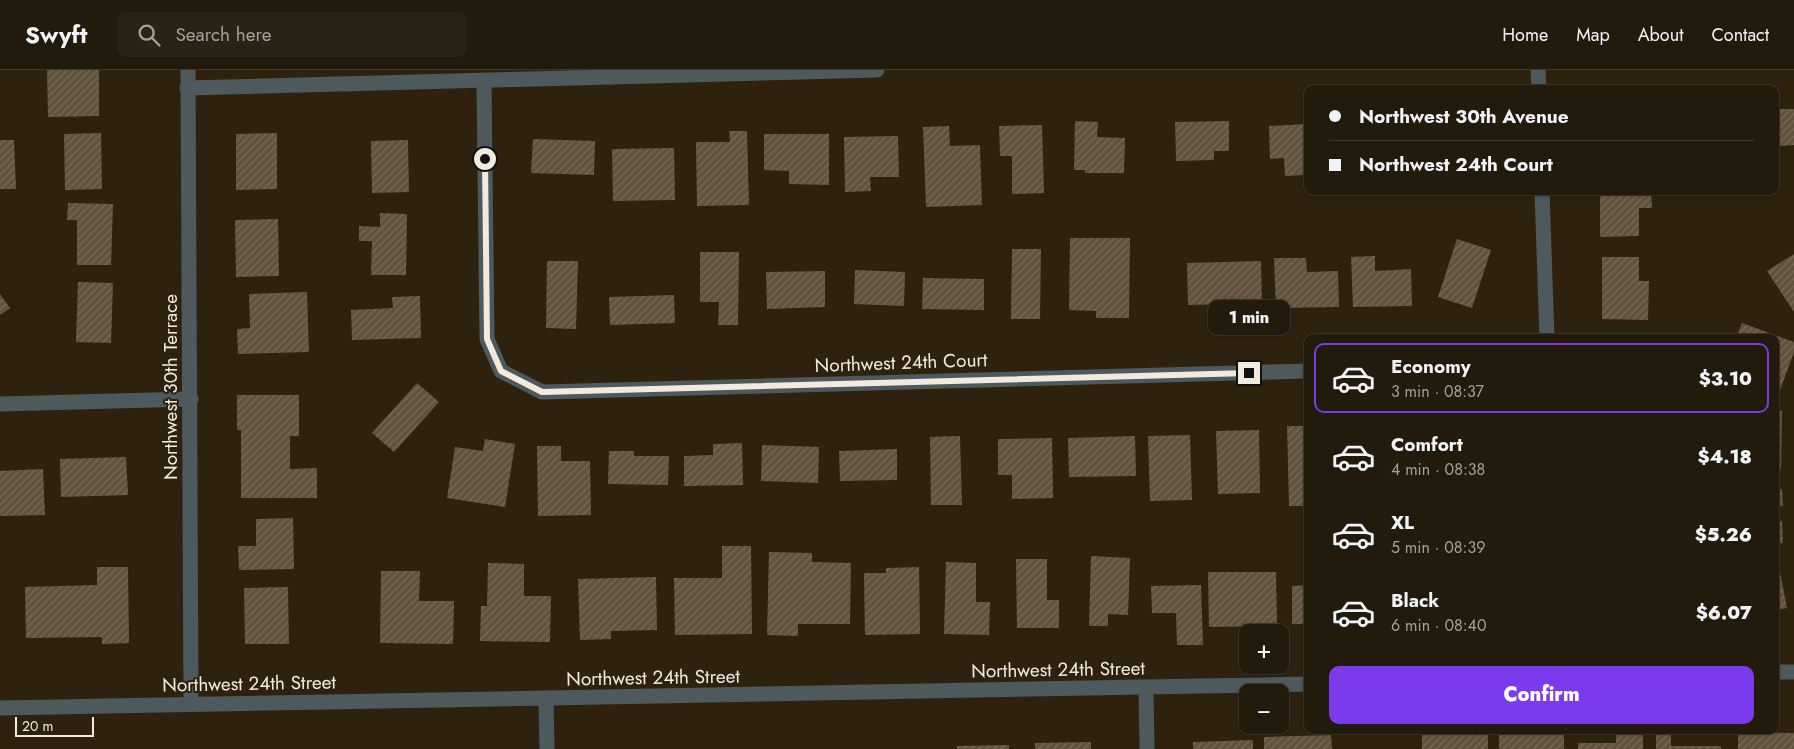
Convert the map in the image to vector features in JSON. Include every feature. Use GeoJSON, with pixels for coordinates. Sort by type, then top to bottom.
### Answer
{"type":"FeatureCollection","features":[{"type":"Feature","properties":{"kind":"street","name":"Northwest 30th Terrace"},"geometry":{"type":"LineString","coordinates":[[188,70],[190,704]]}},
{"type":"Feature","properties":{"kind":"street"},"geometry":{"type":"LineString","coordinates":[[187,88],[877,70]]}},
{"type":"Feature","properties":{"kind":"street"},"geometry":{"type":"LineString","coordinates":[[1538,70],[1539,85]]}},
{"type":"Feature","properties":{"kind":"street","name":"Northwest 24th Court"},"geometry":{"type":"LineString","coordinates":[[484,81],[487,339],[501,371],[542,392],[1304,371]]}},
{"type":"Feature","properties":{"kind":"street"},"geometry":{"type":"LineString","coordinates":[[1542,195],[1547,334]]}},
{"type":"Feature","properties":{"kind":"street"},"geometry":{"type":"LineString","coordinates":[[0,404],[190,399]]}},
{"type":"Feature","properties":{"kind":"street"},"geometry":{"type":"LineString","coordinates":[[1779,672],[1794,672]]}},
{"type":"Feature","properties":{"kind":"street","name":"Northwest 24th Street"},"geometry":{"type":"LineString","coordinates":[[0,708],[1304,684]]}},
{"type":"Feature","properties":{"kind":"street"},"geometry":{"type":"LineString","coordinates":[[1146,688],[1147,749]]}},
{"type":"Feature","properties":{"kind":"street"},"geometry":{"type":"LineString","coordinates":[[546,699],[547,749]]}},
{"type":"Feature","properties":{"kind":"building"},"geometry":{"type":"Polygon","coordinates":[[[47,70],[99,70],[99,116],[48,117],[47,70]]]}},
{"type":"Feature","properties":{"kind":"building"},"geometry":{"type":"Polygon","coordinates":[[[1780,109],[1794,109],[1794,145],[1780,146],[1780,109]]]}},
{"type":"Feature","properties":{"kind":"building"},"geometry":{"type":"Polygon","coordinates":[[[1075,121],[1098,122],[1097,137],[1125,138],[1124,173],[1085,173],[1085,170],[1074,170],[1075,121]]]}},
{"type":"Feature","properties":{"kind":"building"},"geometry":{"type":"Polygon","coordinates":[[[1229,121],[1229,151],[1214,151],[1214,160],[1176,161],[1175,122],[1229,121]]]}},
{"type":"Feature","properties":{"kind":"building"},"geometry":{"type":"Polygon","coordinates":[[[1304,124],[1304,175],[1285,176],[1284,158],[1270,159],[1269,126],[1304,124]]]}},
{"type":"Feature","properties":{"kind":"building"},"geometry":{"type":"Polygon","coordinates":[[[1042,125],[1044,193],[1012,194],[1012,156],[1000,156],[999,126],[1042,125]]]}},
{"type":"Feature","properties":{"kind":"building"},"geometry":{"type":"Polygon","coordinates":[[[949,126],[950,146],[980,145],[982,205],[926,207],[923,127],[949,126]]]}},
{"type":"Feature","properties":{"kind":"building"},"geometry":{"type":"Polygon","coordinates":[[[729,131],[747,131],[749,205],[697,206],[696,142],[730,142],[729,131]]]}},
{"type":"Feature","properties":{"kind":"building"},"geometry":{"type":"Polygon","coordinates":[[[101,133],[102,189],[65,190],[64,134],[101,133]]]}},
{"type":"Feature","properties":{"kind":"building"},"geometry":{"type":"Polygon","coordinates":[[[277,133],[277,189],[236,190],[236,134],[277,133]]]}},
{"type":"Feature","properties":{"kind":"building"},"geometry":{"type":"Polygon","coordinates":[[[764,134],[829,134],[829,185],[789,184],[789,171],[764,170],[764,134]]]}},
{"type":"Feature","properties":{"kind":"building"},"geometry":{"type":"Polygon","coordinates":[[[898,136],[899,177],[870,177],[871,191],[845,192],[844,137],[898,136]]]}},
{"type":"Feature","properties":{"kind":"building"},"geometry":{"type":"Polygon","coordinates":[[[533,139],[595,141],[594,175],[531,173],[533,139]]]}},
{"type":"Feature","properties":{"kind":"building"},"geometry":{"type":"Polygon","coordinates":[[[0,140],[14,140],[16,189],[0,189],[0,140]]]}},
{"type":"Feature","properties":{"kind":"building"},"geometry":{"type":"Polygon","coordinates":[[[408,140],[409,192],[372,193],[371,141],[408,140]]]}},
{"type":"Feature","properties":{"kind":"building"},"geometry":{"type":"Polygon","coordinates":[[[674,148],[675,200],[613,201],[612,149],[674,148]]]}},
{"type":"Feature","properties":{"kind":"building"},"geometry":{"type":"Polygon","coordinates":[[[1600,195],[1651,195],[1652,208],[1639,208],[1639,236],[1600,237],[1600,195]]]}},
{"type":"Feature","properties":{"kind":"building"},"geometry":{"type":"Polygon","coordinates":[[[68,203],[113,204],[111,265],[77,265],[77,220],[67,220],[68,203]]]}},
{"type":"Feature","properties":{"kind":"building"},"geometry":{"type":"Polygon","coordinates":[[[380,213],[407,214],[406,275],[371,275],[372,241],[359,241],[359,226],[380,227],[380,213]]]}},
{"type":"Feature","properties":{"kind":"building"},"geometry":{"type":"Polygon","coordinates":[[[278,219],[279,276],[236,277],[235,220],[278,219]]]}},
{"type":"Feature","properties":{"kind":"building"},"geometry":{"type":"Polygon","coordinates":[[[1070,238],[1130,238],[1129,318],[1096,318],[1096,311],[1069,310],[1070,238]]]}},
{"type":"Feature","properties":{"kind":"building"},"geometry":{"type":"Polygon","coordinates":[[[1457,239],[1491,250],[1472,308],[1438,297],[1457,239]]]}},
{"type":"Feature","properties":{"kind":"building"},"geometry":{"type":"Polygon","coordinates":[[[1012,249],[1041,249],[1040,319],[1011,319],[1012,249]]]}},
{"type":"Feature","properties":{"kind":"building"},"geometry":{"type":"Polygon","coordinates":[[[700,252],[739,252],[738,325],[718,325],[719,302],[700,302],[700,252]]]}},
{"type":"Feature","properties":{"kind":"building"},"geometry":{"type":"Polygon","coordinates":[[[1794,254],[1794,312],[1767,271],[1794,254]]]}},
{"type":"Feature","properties":{"kind":"building"},"geometry":{"type":"Polygon","coordinates":[[[1375,256],[1375,271],[1411,269],[1412,306],[1353,307],[1351,257],[1375,256]]]}},
{"type":"Feature","properties":{"kind":"building"},"geometry":{"type":"Polygon","coordinates":[[[1602,257],[1639,257],[1639,281],[1649,281],[1648,320],[1602,319],[1602,257]]]}},
{"type":"Feature","properties":{"kind":"building"},"geometry":{"type":"Polygon","coordinates":[[[1274,258],[1306,258],[1307,272],[1338,271],[1339,307],[1276,308],[1274,258]]]}},
{"type":"Feature","properties":{"kind":"building"},"geometry":{"type":"Polygon","coordinates":[[[547,261],[578,261],[576,329],[546,328],[547,261]]]}},
{"type":"Feature","properties":{"kind":"building"},"geometry":{"type":"Polygon","coordinates":[[[1261,261],[1262,303],[1188,305],[1187,263],[1261,261]]]}},
{"type":"Feature","properties":{"kind":"building"},"geometry":{"type":"Polygon","coordinates":[[[855,270],[905,272],[904,306],[854,304],[855,270]]]}},
{"type":"Feature","properties":{"kind":"building"},"geometry":{"type":"Polygon","coordinates":[[[825,271],[825,307],[767,309],[766,272],[825,271]]]}},
{"type":"Feature","properties":{"kind":"building"},"geometry":{"type":"Polygon","coordinates":[[[923,278],[984,279],[984,310],[922,309],[923,278]]]}},
{"type":"Feature","properties":{"kind":"building"},"geometry":{"type":"Polygon","coordinates":[[[78,282],[113,283],[111,343],[76,342],[78,282]]]}},
{"type":"Feature","properties":{"kind":"building"},"geometry":{"type":"Polygon","coordinates":[[[307,292],[309,352],[238,354],[237,329],[250,328],[249,294],[307,292]]]}},
{"type":"Feature","properties":{"kind":"building"},"geometry":{"type":"Polygon","coordinates":[[[0,294],[10,308],[0,315],[0,294]]]}},
{"type":"Feature","properties":{"kind":"building"},"geometry":{"type":"Polygon","coordinates":[[[674,295],[675,323],[610,325],[609,297],[674,295]]]}},
{"type":"Feature","properties":{"kind":"building"},"geometry":{"type":"Polygon","coordinates":[[[420,296],[421,338],[352,340],[351,310],[393,308],[392,297],[420,296]]]}},
{"type":"Feature","properties":{"kind":"building"},"geometry":{"type":"Polygon","coordinates":[[[1742,323],[1772,334],[1738,334],[1742,323]]]}},
{"type":"Feature","properties":{"kind":"building"},"geometry":{"type":"Polygon","coordinates":[[[1779,337],[1794,342],[1794,352],[1779,393],[1779,337]]]}},
{"type":"Feature","properties":{"kind":"building"},"geometry":{"type":"Polygon","coordinates":[[[417,383],[439,402],[394,452],[372,433],[417,383]]]}},
{"type":"Feature","properties":{"kind":"building"},"geometry":{"type":"Polygon","coordinates":[[[237,395],[299,395],[299,436],[290,436],[290,469],[317,468],[317,498],[241,498],[241,430],[237,430],[237,395]]]}},
{"type":"Feature","properties":{"kind":"building"},"geometry":{"type":"Polygon","coordinates":[[[1779,411],[1782,411],[1781,470],[1779,470],[1779,411]]]}},
{"type":"Feature","properties":{"kind":"building"},"geometry":{"type":"Polygon","coordinates":[[[1287,426],[1304,426],[1304,506],[1289,506],[1287,426]]]}},
{"type":"Feature","properties":{"kind":"building"},"geometry":{"type":"Polygon","coordinates":[[[1259,430],[1260,493],[1218,494],[1216,431],[1259,430]]]}},
{"type":"Feature","properties":{"kind":"building"},"geometry":{"type":"Polygon","coordinates":[[[1190,435],[1192,500],[1150,501],[1148,436],[1190,435]]]}},
{"type":"Feature","properties":{"kind":"building"},"geometry":{"type":"Polygon","coordinates":[[[960,436],[962,505],[931,505],[930,437],[960,436]]]}},
{"type":"Feature","properties":{"kind":"building"},"geometry":{"type":"Polygon","coordinates":[[[1135,436],[1136,476],[1069,477],[1068,438],[1135,436]]]}},
{"type":"Feature","properties":{"kind":"building"},"geometry":{"type":"Polygon","coordinates":[[[1052,438],[1053,498],[1012,499],[1012,475],[998,475],[998,439],[1052,438]]]}},
{"type":"Feature","properties":{"kind":"building"},"geometry":{"type":"Polygon","coordinates":[[[485,439],[515,444],[505,507],[447,498],[455,447],[483,451],[485,439]]]}},
{"type":"Feature","properties":{"kind":"building"},"geometry":{"type":"Polygon","coordinates":[[[742,443],[743,485],[684,486],[684,456],[713,455],[713,444],[742,443]]]}},
{"type":"Feature","properties":{"kind":"building"},"geometry":{"type":"Polygon","coordinates":[[[762,445],[819,447],[818,483],[761,481],[762,445]]]}},
{"type":"Feature","properties":{"kind":"building"},"geometry":{"type":"Polygon","coordinates":[[[537,446],[561,446],[561,461],[590,461],[591,515],[538,516],[537,446]]]}},
{"type":"Feature","properties":{"kind":"building"},"geometry":{"type":"Polygon","coordinates":[[[897,449],[897,480],[840,481],[839,451],[897,449]]]}},
{"type":"Feature","properties":{"kind":"building"},"geometry":{"type":"Polygon","coordinates":[[[609,451],[634,451],[634,456],[669,456],[668,485],[608,484],[609,451]]]}},
{"type":"Feature","properties":{"kind":"building"},"geometry":{"type":"Polygon","coordinates":[[[126,457],[128,495],[61,497],[60,459],[126,457]]]}},
{"type":"Feature","properties":{"kind":"building"},"geometry":{"type":"Polygon","coordinates":[[[43,469],[45,515],[0,516],[0,471],[43,469]]]}},
{"type":"Feature","properties":{"kind":"building"},"geometry":{"type":"Polygon","coordinates":[[[1779,489],[1782,489],[1783,506],[1779,506],[1779,489]]]}},
{"type":"Feature","properties":{"kind":"building"},"geometry":{"type":"Polygon","coordinates":[[[293,518],[294,569],[239,570],[238,546],[256,546],[256,519],[293,518]]]}},
{"type":"Feature","properties":{"kind":"building"},"geometry":{"type":"Polygon","coordinates":[[[1779,521],[1782,521],[1783,543],[1779,544],[1779,521]]]}},
{"type":"Feature","properties":{"kind":"building"},"geometry":{"type":"Polygon","coordinates":[[[722,546],[751,546],[752,634],[675,635],[674,578],[722,578],[722,546]]]}},
{"type":"Feature","properties":{"kind":"building"},"geometry":{"type":"Polygon","coordinates":[[[769,552],[812,553],[812,562],[851,563],[850,624],[798,624],[798,636],[767,635],[769,552]]]}},
{"type":"Feature","properties":{"kind":"building"},"geometry":{"type":"Polygon","coordinates":[[[1091,556],[1130,558],[1128,615],[1108,614],[1108,626],[1089,626],[1091,556]]]}},
{"type":"Feature","properties":{"kind":"building"},"geometry":{"type":"Polygon","coordinates":[[[1016,559],[1047,559],[1047,600],[1059,600],[1059,628],[1017,628],[1016,559]]]}},
{"type":"Feature","properties":{"kind":"building"},"geometry":{"type":"Polygon","coordinates":[[[946,562],[976,563],[976,602],[990,602],[989,635],[944,634],[946,562]]]}},
{"type":"Feature","properties":{"kind":"building"},"geometry":{"type":"Polygon","coordinates":[[[488,563],[524,564],[524,596],[551,596],[550,642],[480,641],[481,606],[487,606],[488,563]]]}},
{"type":"Feature","properties":{"kind":"building"},"geometry":{"type":"Polygon","coordinates":[[[97,567],[128,567],[129,643],[102,644],[102,637],[26,638],[25,587],[97,585],[97,567]]]}},
{"type":"Feature","properties":{"kind":"building"},"geometry":{"type":"Polygon","coordinates":[[[919,567],[920,634],[865,635],[864,573],[886,573],[886,568],[919,567]]]}},
{"type":"Feature","properties":{"kind":"building"},"geometry":{"type":"Polygon","coordinates":[[[381,571],[420,571],[419,601],[454,601],[453,644],[380,643],[381,571]]]}},
{"type":"Feature","properties":{"kind":"building"},"geometry":{"type":"Polygon","coordinates":[[[1208,572],[1276,572],[1277,624],[1239,624],[1239,627],[1209,627],[1208,572]]]}},
{"type":"Feature","properties":{"kind":"building"},"geometry":{"type":"Polygon","coordinates":[[[1779,572],[1787,608],[1779,609],[1779,572]]]}},
{"type":"Feature","properties":{"kind":"building"},"geometry":{"type":"Polygon","coordinates":[[[656,577],[657,630],[611,631],[611,639],[580,640],[578,579],[656,577]]]}},
{"type":"Feature","properties":{"kind":"building"},"geometry":{"type":"Polygon","coordinates":[[[1201,585],[1203,645],[1177,645],[1176,613],[1152,613],[1151,586],[1201,585]]]}},
{"type":"Feature","properties":{"kind":"building"},"geometry":{"type":"Polygon","coordinates":[[[1304,585],[1304,624],[1292,624],[1292,586],[1304,585]]]}},
{"type":"Feature","properties":{"kind":"building"},"geometry":{"type":"Polygon","coordinates":[[[288,587],[289,644],[245,644],[244,588],[288,587]]]}},
{"type":"Feature","properties":{"kind":"building"},"geometry":{"type":"Polygon","coordinates":[[[1794,733],[1794,749],[1738,749],[1738,734],[1794,733]]]}},
{"type":"Feature","properties":{"kind":"building"},"geometry":{"type":"Polygon","coordinates":[[[1488,734],[1488,749],[1422,749],[1422,735],[1488,734]]]}},
{"type":"Feature","properties":{"kind":"building"},"geometry":{"type":"Polygon","coordinates":[[[1499,734],[1564,734],[1564,749],[1499,749],[1499,734]]]}},
{"type":"Feature","properties":{"kind":"building"},"geometry":{"type":"Polygon","coordinates":[[[1616,734],[1643,734],[1643,749],[1578,749],[1578,743],[1616,743],[1616,734]]]}},
{"type":"Feature","properties":{"kind":"building"},"geometry":{"type":"Polygon","coordinates":[[[1656,734],[1671,734],[1671,746],[1721,746],[1721,749],[1656,749],[1656,734]]]}},
{"type":"Feature","properties":{"kind":"building"},"geometry":{"type":"Polygon","coordinates":[[[1331,735],[1332,749],[1264,749],[1264,737],[1331,735]]]}},
{"type":"Feature","properties":{"kind":"building"},"geometry":{"type":"Polygon","coordinates":[[[1253,740],[1253,749],[1193,749],[1193,742],[1253,740]]]}},
{"type":"Feature","properties":{"kind":"building"},"geometry":{"type":"Polygon","coordinates":[[[1091,742],[1091,749],[1035,749],[1035,743],[1091,742]]]}},
{"type":"Feature","properties":{"kind":"building"},"geometry":{"type":"Polygon","coordinates":[[[1009,745],[1009,749],[957,749],[957,746],[1009,745]]]}},
{"type":"Feature","properties":{"kind":"route"},"geometry":{"type":"LineString","coordinates":[[485,159],[487,339],[501,371],[542,392],[1249,373]]}}]}
